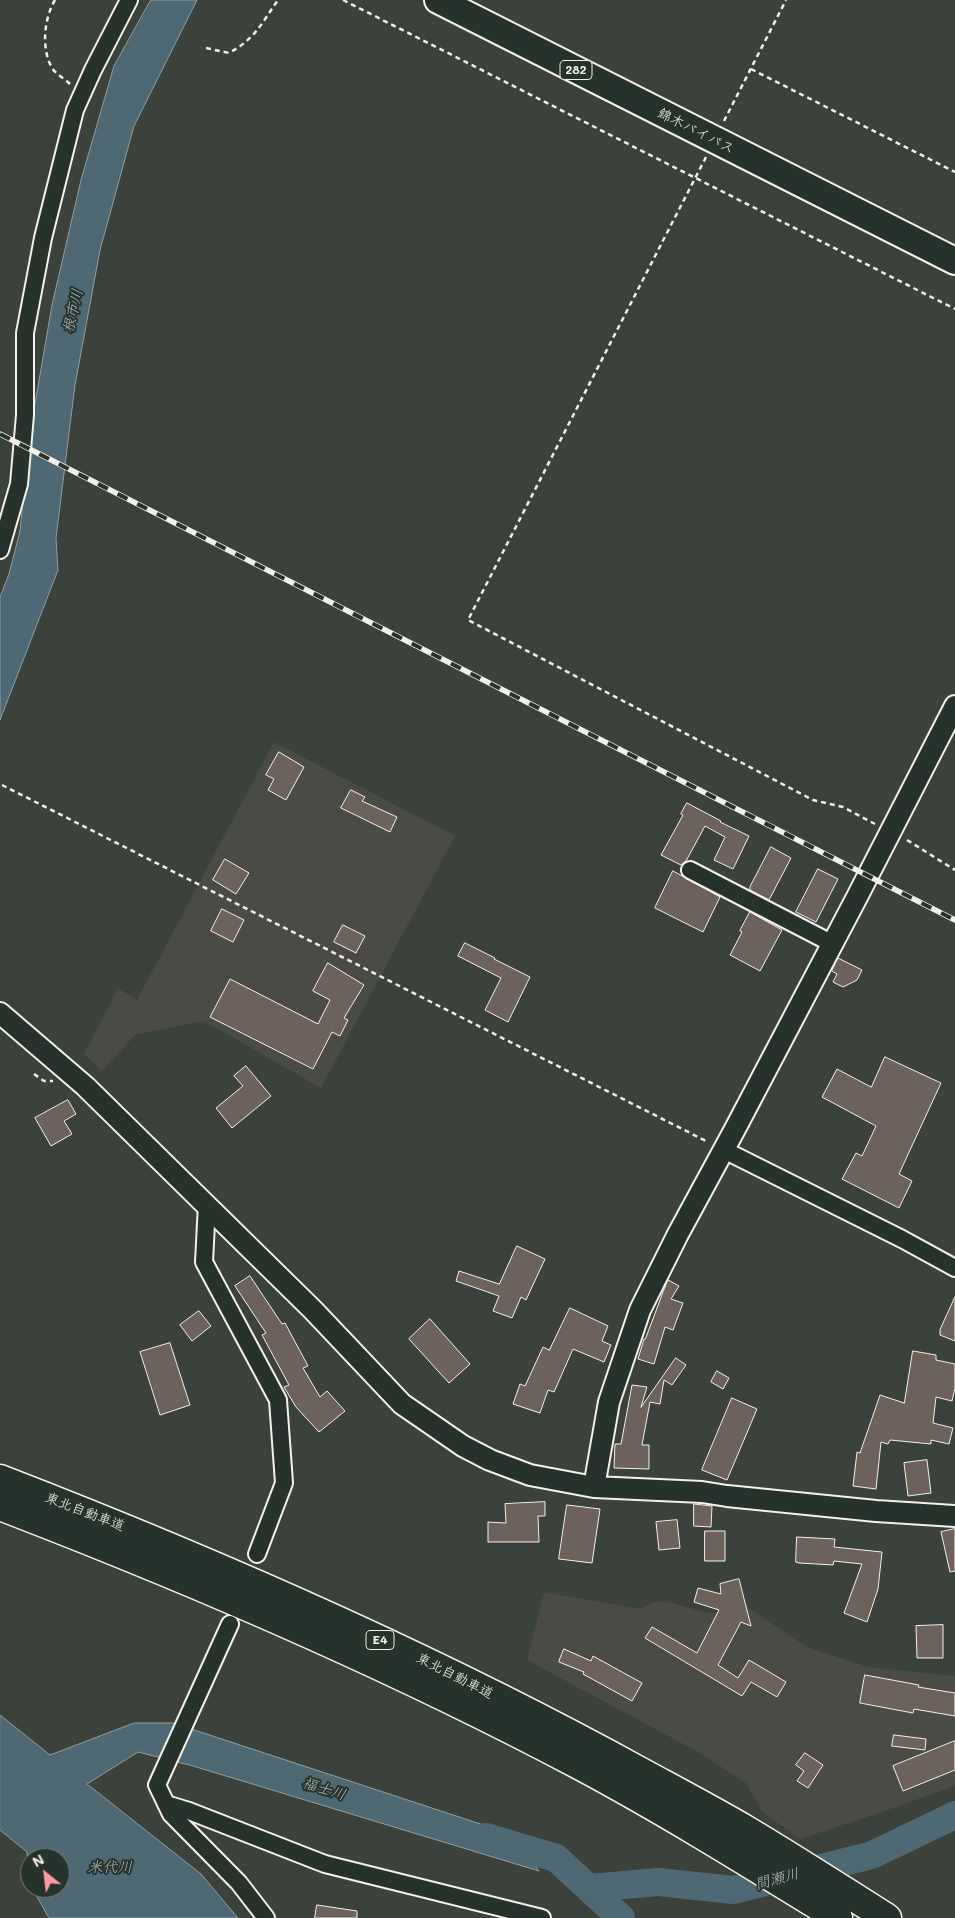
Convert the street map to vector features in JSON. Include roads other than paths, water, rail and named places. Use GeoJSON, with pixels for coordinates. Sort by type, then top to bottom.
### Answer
{"type":"FeatureCollection","features":[{"type":"Feature","properties":{"kind":"highway","name":"錦木バイパス"},"geometry":{"type":"LineString","coordinates":[[438,0],[955,261]]}},
{"type":"Feature","properties":{"kind":"highway","name":"東北自動車道"},"geometry":{"type":"LineString","coordinates":[[0,1480],[117,1524],[266,1587],[430,1662],[586,1742],[746,1830],[887,1918]]}},
{"type":"Feature","properties":{"kind":"highway","name":"東北自動車道"},"geometry":{"type":"LineString","coordinates":[[0,1506],[111,1549],[258,1610],[418,1684],[579,1765],[716,1842],[838,1918]]}},
{"type":"Feature","properties":{"kind":"street"},"geometry":{"type":"LineString","coordinates":[[0,550],[19,484],[25,414],[25,334],[43,238],[75,110],[129,0]]}},
{"type":"Feature","properties":{"kind":"street"},"geometry":{"type":"LineString","coordinates":[[594,1487],[610,1402],[640,1310],[678,1234],[833,944],[955,706]]}},
{"type":"Feature","properties":{"kind":"street"},"geometry":{"type":"LineString","coordinates":[[690,870],[833,944]]}},
{"type":"Feature","properties":{"kind":"street"},"geometry":{"type":"LineString","coordinates":[[0,1013],[85,1086],[207,1204],[313,1310],[402,1404],[463,1446],[490,1460],[530,1475],[594,1487],[702,1492],[876,1511],[955,1516]]}},
{"type":"Feature","properties":{"kind":"street"},"geometry":{"type":"LineString","coordinates":[[724,1150],[902,1239],[955,1268]]}},
{"type":"Feature","properties":{"kind":"street"},"geometry":{"type":"LineString","coordinates":[[207,1204],[204,1262],[278,1400],[284,1483],[257,1554]]}},
{"type":"Feature","properties":{"kind":"street"},"geometry":{"type":"LineString","coordinates":[[230,1624],[192,1704],[157,1785],[170,1814],[239,1883],[266,1918]]}},
{"type":"Feature","properties":{"kind":"street"},"geometry":{"type":"LineString","coordinates":[[166,1804],[189,1811],[326,1864],[542,1918]]}},
{"type":"Feature","properties":{"kind":"water","name":"根市川"},"geometry":{"type":"Polygon","coordinates":[[[151,0],[197,0],[134,126],[100,250],[75,385],[56,538],[58,570],[0,720],[0,597],[9,574],[20,531],[30,433],[52,305],[81,180],[114,66],[151,0]]]}},
{"type":"Feature","properties":{"kind":"water","name":"米代川"},"geometry":{"type":"Polygon","coordinates":[[[0,1715],[50,1755],[134,1723],[173,1723],[511,1834],[539,1871],[193,1766],[138,1752],[87,1784],[201,1874],[238,1918],[49,1918],[38,1898],[70,1898],[70,1848],[22,1848],[0,1830],[0,1715]]]}},
{"type":"Feature","properties":{"kind":"waterway","name":"間瀬川"},"geometry":{"type":"LineString","coordinates":[[590,1888],[658,1882],[734,1890],[872,1855],[955,1815]]}},
{"type":"Feature","properties":{"kind":"waterway","name":"福士川"},"geometry":{"type":"LineString","coordinates":[[486,1837],[556,1858],[621,1918]]}},
{"type":"Feature","properties":{"kind":"railway"},"geometry":{"type":"LineString","coordinates":[[0,434],[955,920]]}}]}
